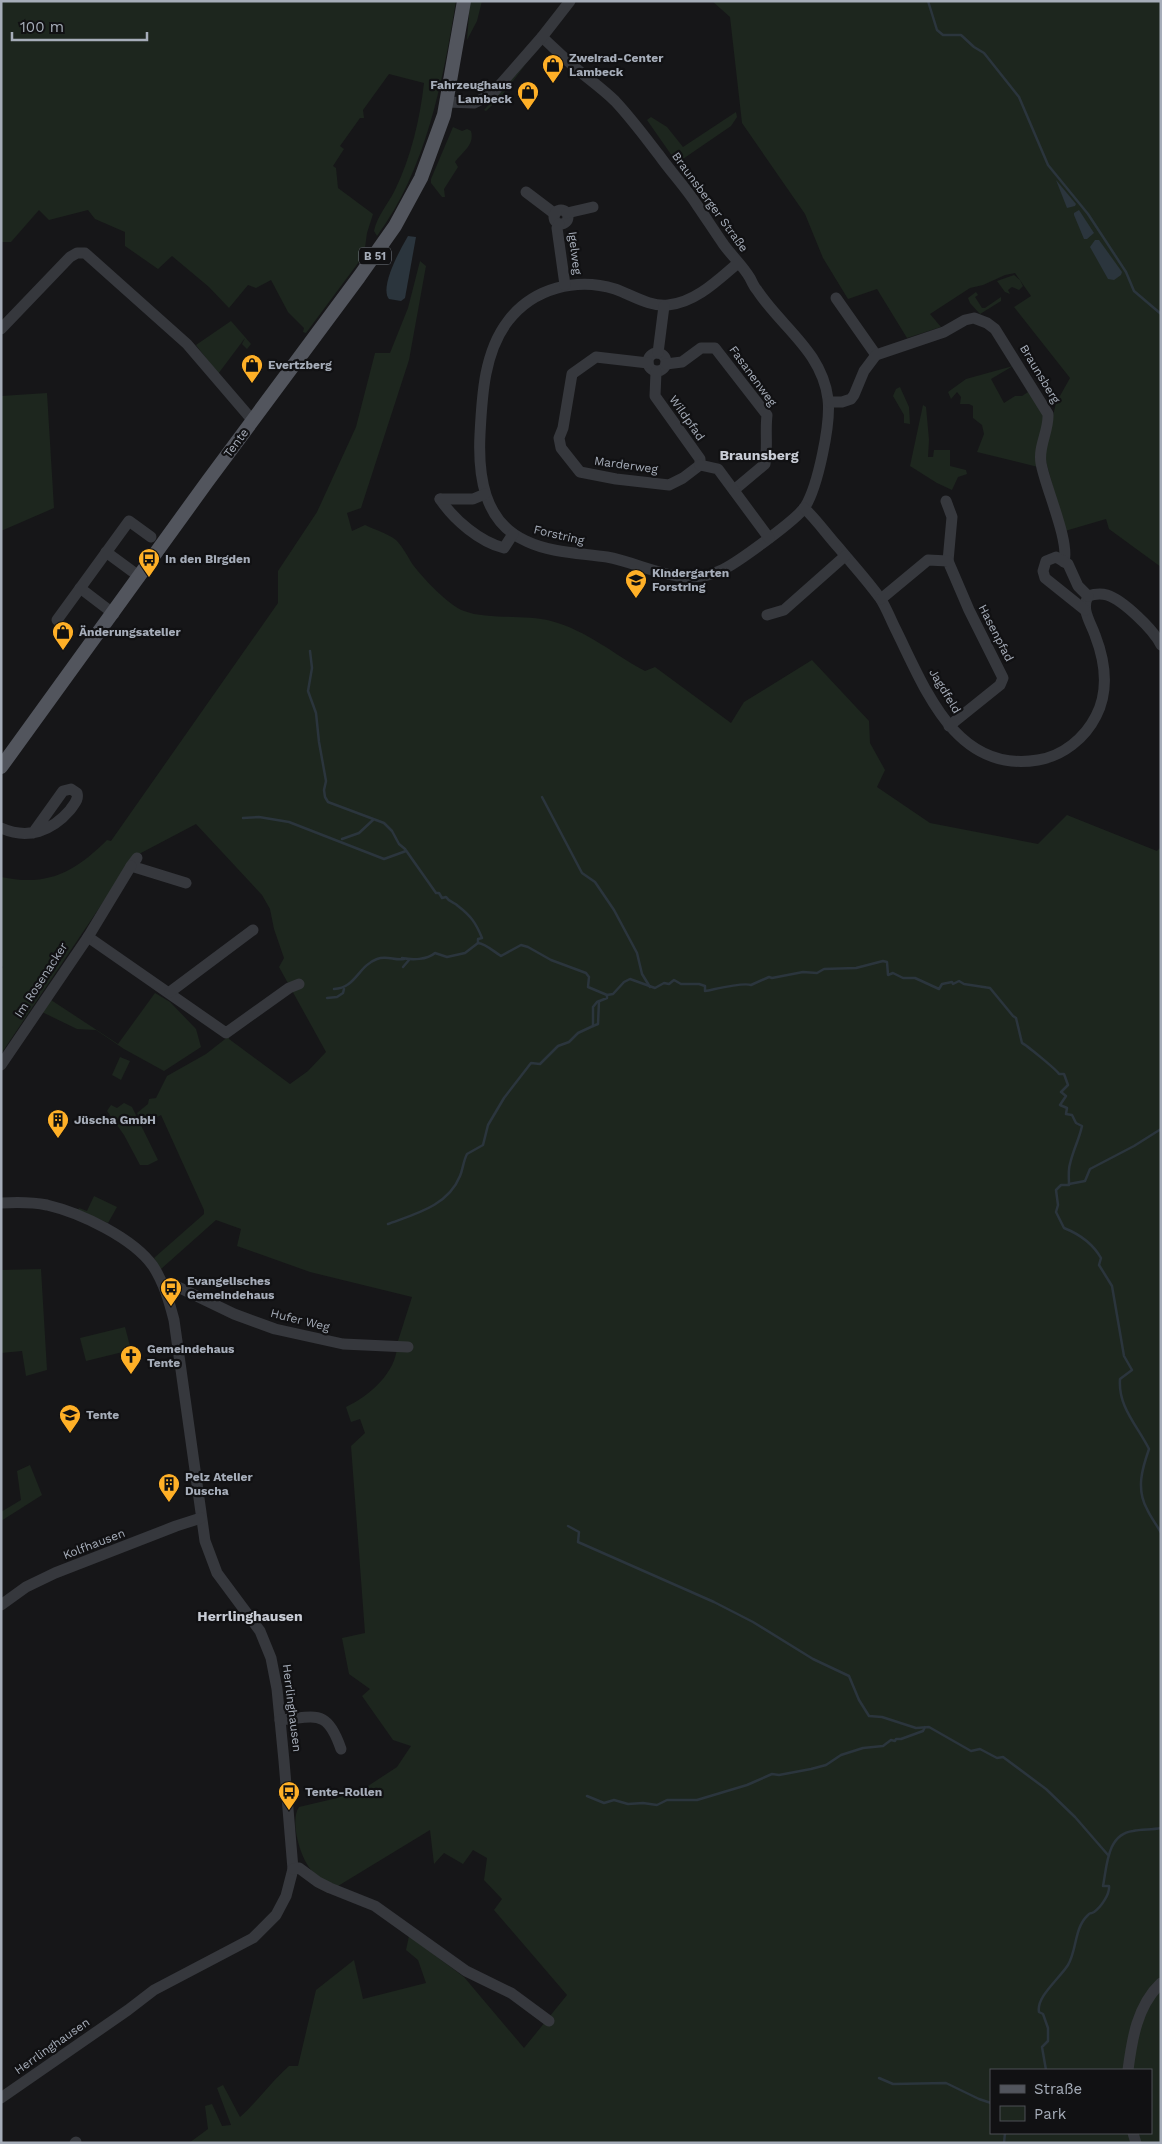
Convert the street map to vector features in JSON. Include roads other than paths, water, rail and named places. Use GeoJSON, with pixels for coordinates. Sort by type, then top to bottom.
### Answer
{"type":"FeatureCollection","features":[{"type":"Feature","properties":{"kind":"main road","name":"B 51"},"geometry":{"type":"LineString","coordinates":[[447,102],[464,1]]}},
{"type":"Feature","properties":{"kind":"main road","name":"Tente"},"geometry":{"type":"LineString","coordinates":[[1,767],[375,256],[407,206],[428,162],[447,102]]}},
{"type":"Feature","properties":{"kind":"street"},"geometry":{"type":"LineString","coordinates":[[447,102],[469,104],[487,98],[501,85],[570,1]]}},
{"type":"Feature","properties":{"kind":"street","name":"Braunsberger Straße"},"geometry":{"type":"LineString","coordinates":[[542,37],[614,100],[696,203],[748,276],[757,292],[789,330],[809,350],[821,373],[829,402]]}},
{"type":"Feature","properties":{"kind":"street"},"geometry":{"type":"LineString","coordinates":[[526,192],[560,217],[593,207]]}},
{"type":"Feature","properties":{"kind":"street","name":"Igelweg"},"geometry":{"type":"LineString","coordinates":[[560,217],[557,228],[565,285]]}},
{"type":"Feature","properties":{"kind":"street"},"geometry":{"type":"LineString","coordinates":[[1,329],[70,257],[77,253],[85,253],[187,344],[253,421]]}},
{"type":"Feature","properties":{"kind":"street"},"geometry":{"type":"LineString","coordinates":[[658,353],[664,306],[689,300],[738,262]]}},
{"type":"Feature","properties":{"kind":"street","name":"Forstring"},"geometry":{"type":"LineString","coordinates":[[664,306],[596,285],[565,285],[527,303],[506,323],[496,341],[487,368],[478,457],[484,494],[496,516],[524,541],[557,550],[605,557],[672,575],[689,577],[708,575],[724,570],[768,538],[804,508],[812,491],[822,454],[829,402]]}},
{"type":"Feature","properties":{"kind":"street"},"geometry":{"type":"LineString","coordinates":[[829,402],[842,402],[851,399],[868,364],[876,354],[836,298]]}},
{"type":"Feature","properties":{"kind":"street","name":"Braunsberg"},"geometry":{"type":"LineString","coordinates":[[876,354],[944,332],[969,318],[979,319],[995,330],[1048,414],[1040,448],[1040,460],[1058,520],[1066,555],[1064,562]]}},
{"type":"Feature","properties":{"kind":"street","name":"Fasanenweg"},"geometry":{"type":"LineString","coordinates":[[666,364],[682,362],[701,348],[715,348],[767,415],[765,438],[768,447],[765,464],[734,490]]}},
{"type":"Feature","properties":{"kind":"street"},"geometry":{"type":"LineString","coordinates":[[658,353],[664,357],[666,364],[663,370],[652,367],[651,356],[658,353]]}},
{"type":"Feature","properties":{"kind":"street","name":"Marderweg"},"geometry":{"type":"LineString","coordinates":[[652,367],[596,357],[572,374],[564,428],[559,438],[561,448],[580,472],[616,478],[669,484],[683,478],[700,465]]}},
{"type":"Feature","properties":{"kind":"street","name":"Wildpfad"},"geometry":{"type":"LineString","coordinates":[[652,367],[655,396],[700,459],[700,465]]}},
{"type":"Feature","properties":{"kind":"street"},"geometry":{"type":"LineString","coordinates":[[700,465],[718,469],[768,538]]}},
{"type":"Feature","properties":{"kind":"street"},"geometry":{"type":"LineString","coordinates":[[484,494],[473,498],[440,499],[450,513],[491,545],[504,548],[514,534]]}},
{"type":"Feature","properties":{"kind":"street","name":"Hasenpfad"},"geometry":{"type":"LineString","coordinates":[[946,501],[952,518],[948,561],[969,610],[1003,678],[1000,685],[950,726]]}},
{"type":"Feature","properties":{"kind":"street","name":"Jagdfeld"},"geometry":{"type":"LineString","coordinates":[[804,508],[881,599],[941,715],[961,738],[975,750],[988,755],[1016,762],[1043,760],[1060,753],[1076,742],[1096,717],[1102,700],[1104,684],[1100,650],[1085,610]]}},
{"type":"Feature","properties":{"kind":"street"},"geometry":{"type":"LineString","coordinates":[[57,620],[129,521],[151,537]]}},
{"type":"Feature","properties":{"kind":"street"},"geometry":{"type":"LineString","coordinates":[[106,552],[140,577]]}},
{"type":"Feature","properties":{"kind":"street"},"geometry":{"type":"LineString","coordinates":[[767,615],[784,610],[845,556]]}},
{"type":"Feature","properties":{"kind":"street"},"geometry":{"type":"LineString","coordinates":[[1085,610],[1057,589],[1044,575],[1044,564],[1048,559],[1056,558],[1064,562],[1070,568],[1078,586],[1088,596]]}},
{"type":"Feature","properties":{"kind":"street"},"geometry":{"type":"LineString","coordinates":[[881,599],[928,560],[948,561]]}},
{"type":"Feature","properties":{"kind":"street"},"geometry":{"type":"LineString","coordinates":[[80,588],[114,614]]}},
{"type":"Feature","properties":{"kind":"street"},"geometry":{"type":"LineString","coordinates":[[1085,610],[1088,596],[1094,594],[1105,595],[1115,600],[1150,628],[1161,645]]}},
{"type":"Feature","properties":{"kind":"street"},"geometry":{"type":"LineString","coordinates":[[1,828],[13,834],[33,833]]}},
{"type":"Feature","properties":{"kind":"street","name":"Im Rosenacker"},"geometry":{"type":"LineString","coordinates":[[1,1065],[88,937],[134,862],[186,883]]}},
{"type":"Feature","properties":{"kind":"street"},"geometry":{"type":"LineString","coordinates":[[170,992],[253,930]]}},
{"type":"Feature","properties":{"kind":"street"},"geometry":{"type":"LineString","coordinates":[[88,937],[170,992],[226,1033],[289,988],[299,984]]}},
{"type":"Feature","properties":{"kind":"street","name":"Herrlinghausen"},"geometry":{"type":"LineString","coordinates":[[1,1203],[46,1205],[64,1210],[96,1224],[136,1249],[152,1264],[164,1285],[174,1320],[204,1541],[217,1573],[260,1631],[267,1646],[274,1672],[293,1869],[282,1905],[276,1915],[257,1935],[154,1990],[1,2098]]}},
{"type":"Feature","properties":{"kind":"street","name":"Hufer Weg"},"geometry":{"type":"LineString","coordinates":[[164,1285],[178,1287],[234,1314],[275,1329],[343,1344],[408,1347]]}},
{"type":"Feature","properties":{"kind":"street","name":"Kolfhausen"},"geometry":{"type":"LineString","coordinates":[[1,1606],[26,1587],[55,1574],[201,1518]]}},
{"type":"Feature","properties":{"kind":"street"},"geometry":{"type":"LineString","coordinates":[[280,1720],[314,1717],[324,1719],[334,1731],[341,1749]]}},
{"type":"Feature","properties":{"kind":"street"},"geometry":{"type":"LineString","coordinates":[[293,1869],[300,1868],[318,1882],[375,1906],[466,1971],[503,1988],[549,2021]]}},
{"type":"Feature","properties":{"kind":"street"},"geometry":{"type":"LineString","coordinates":[[1128,2069],[1138,2020],[1146,2001],[1161,1983]]}},
{"type":"Feature","properties":{"kind":"waterway"},"geometry":{"type":"LineString","coordinates":[[928,1],[937,30],[943,35],[961,35],[984,53],[1019,97],[1048,165],[1088,214],[1126,272],[1134,291],[1161,314]]}},
{"type":"Feature","properties":{"kind":"waterway"},"geometry":{"type":"LineString","coordinates":[[310,651],[312,668],[308,691],[316,713],[326,781],[325,797],[328,802],[384,823],[392,831],[399,844],[405,849],[436,893],[439,893],[442,898],[446,897],[473,920],[482,938],[478,939],[478,943]]}},
{"type":"Feature","properties":{"kind":"waterway"},"geometry":{"type":"LineString","coordinates":[[542,797],[582,873],[595,882],[614,910],[637,953],[642,974],[650,987]]}},
{"type":"Feature","properties":{"kind":"waterway"},"geometry":{"type":"LineString","coordinates":[[243,818],[259,817],[289,822],[384,859],[406,851]]}},
{"type":"Feature","properties":{"kind":"waterway"},"geometry":{"type":"LineString","coordinates":[[342,839],[359,833],[373,820]]}},
{"type":"Feature","properties":{"kind":"waterway"},"geometry":{"type":"LineString","coordinates":[[402,958],[419,959],[435,953],[447,957],[465,953],[478,943],[487,946],[501,956],[521,945],[551,960],[586,973],[589,977],[588,987],[607,995],[613,994],[624,982],[630,979],[655,988],[664,983],[669,984],[674,980],[681,984],[705,986],[705,991],[736,985],[751,985],[769,977],[803,972],[817,973],[824,969],[856,968],[883,961],[887,962],[888,975],[893,973],[903,978],[915,978],[939,989],[942,984],[952,982],[953,984],[959,981],[964,984],[990,988],[1016,1018],[1022,1043],[1059,1074],[1064,1074],[1068,1085],[1061,1092],[1066,1096],[1060,1105],[1067,1108],[1066,1114],[1072,1115],[1076,1123],[1082,1126],[1069,1166],[1069,1185],[1061,1185],[1056,1190],[1058,1205],[1056,1212],[1064,1228],[1085,1240],[1098,1253],[1101,1258],[1099,1265],[1112,1286],[1124,1356],[1132,1370],[1120,1379],[1120,1389],[1129,1416],[1149,1449],[1142,1472],[1142,1494],[1144,1502],[1161,1533]]}},
{"type":"Feature","properties":{"kind":"waterway"},"geometry":{"type":"LineString","coordinates":[[334,989],[347,985],[365,966],[377,959],[404,959]]}},
{"type":"Feature","properties":{"kind":"waterway"},"geometry":{"type":"LineString","coordinates":[[403,967],[409,960]]}},
{"type":"Feature","properties":{"kind":"waterway"},"geometry":{"type":"LineString","coordinates":[[327,998],[337,997],[343,993],[344,989]]}},
{"type":"Feature","properties":{"kind":"waterway"},"geometry":{"type":"LineString","coordinates":[[388,1224],[430,1208],[447,1195],[455,1186],[460,1176],[467,1154],[483,1145],[488,1125],[504,1098],[531,1063],[540,1064],[558,1046],[569,1042],[578,1033],[593,1026],[593,1007],[597,1002],[607,998],[607,995]]}},
{"type":"Feature","properties":{"kind":"waterway"},"geometry":{"type":"LineString","coordinates":[[593,1026],[598,1024],[599,1001]]}},
{"type":"Feature","properties":{"kind":"waterway"},"geometry":{"type":"LineString","coordinates":[[1069,1184],[1085,1181],[1090,1169],[1134,1146],[1161,1129]]}},
{"type":"Feature","properties":{"kind":"waterway"},"geometry":{"type":"LineString","coordinates":[[568,1526],[579,1532],[578,1542],[714,1602],[753,1622],[813,1659],[849,1676],[859,1700],[869,1716],[882,1717],[916,1728],[929,1727],[971,1751],[980,1749],[997,1758],[1003,1757],[1046,1789],[1075,1817],[1108,1855]]}},
{"type":"Feature","properties":{"kind":"waterway"},"geometry":{"type":"LineString","coordinates":[[587,1796],[604,1803],[614,1800],[628,1804],[643,1803],[657,1805],[667,1800],[697,1800],[747,1785],[772,1774],[779,1775],[826,1765],[841,1755],[863,1748],[883,1746],[891,1740],[895,1741],[896,1739],[923,1731],[925,1727]]}},
{"type":"Feature","properties":{"kind":"waterway"},"geometry":{"type":"LineString","coordinates":[[1046,2069],[1042,2047],[1048,2041],[1048,2028],[1043,2014],[1039,2012],[1039,2006],[1044,1994],[1068,1965],[1083,1920],[1094,1912],[1107,1896],[1109,1886],[1103,1886],[1107,1861],[1113,1844],[1124,1833],[1161,1828]]}},
{"type":"Feature","properties":{"kind":"waterway"},"geometry":{"type":"LineString","coordinates":[[879,2078],[893,2084],[946,2083],[990,2103]]}},
{"type":"Feature","properties":{"kind":"waterway"},"geometry":{"type":"LineString","coordinates":[[1004,2143],[1005,2134]]}},
{"type":"Feature","properties":{"kind":"place","name":"Zweirad-Center Lambeck"},"geometry":{"type":"Point","coordinates":[553,84]}},
{"type":"Feature","properties":{"kind":"place","name":"Fahrzeughaus Lambeck"},"geometry":{"type":"Point","coordinates":[528,111]}},
{"type":"Feature","properties":{"kind":"place","name":"Evertzberg"},"geometry":{"type":"Point","coordinates":[252,384]}},
{"type":"Feature","properties":{"kind":"place","name":"In den Birgden"},"geometry":{"type":"Point","coordinates":[149,578]}},
{"type":"Feature","properties":{"kind":"place","name":"Kindergarten Forstring"},"geometry":{"type":"Point","coordinates":[636,599]}},
{"type":"Feature","properties":{"kind":"place","name":"Änderungsatelier"},"geometry":{"type":"Point","coordinates":[63,651]}},
{"type":"Feature","properties":{"kind":"place","name":"Jüscha GmbH"},"geometry":{"type":"Point","coordinates":[58,1139]}},
{"type":"Feature","properties":{"kind":"place","name":"Evangelisches Gemeindehaus"},"geometry":{"type":"Point","coordinates":[171,1307]}},
{"type":"Feature","properties":{"kind":"place","name":"Gemeindehaus Tente"},"geometry":{"type":"Point","coordinates":[131,1375]}},
{"type":"Feature","properties":{"kind":"place","name":"Tente"},"geometry":{"type":"Point","coordinates":[70,1434]}},
{"type":"Feature","properties":{"kind":"place","name":"Pelz Atelier Duscha"},"geometry":{"type":"Point","coordinates":[169,1503]}},
{"type":"Feature","properties":{"kind":"place","name":"Tente-Rollen"},"geometry":{"type":"Point","coordinates":[289,1811]}},
{"type":"Feature","properties":{"kind":"district","name":"Braunsberg"},"geometry":{"type":"Point","coordinates":[759,455]}},
{"type":"Feature","properties":{"kind":"district","name":"Herrlinghausen"},"geometry":{"type":"Point","coordinates":[250,1616]}}]}
